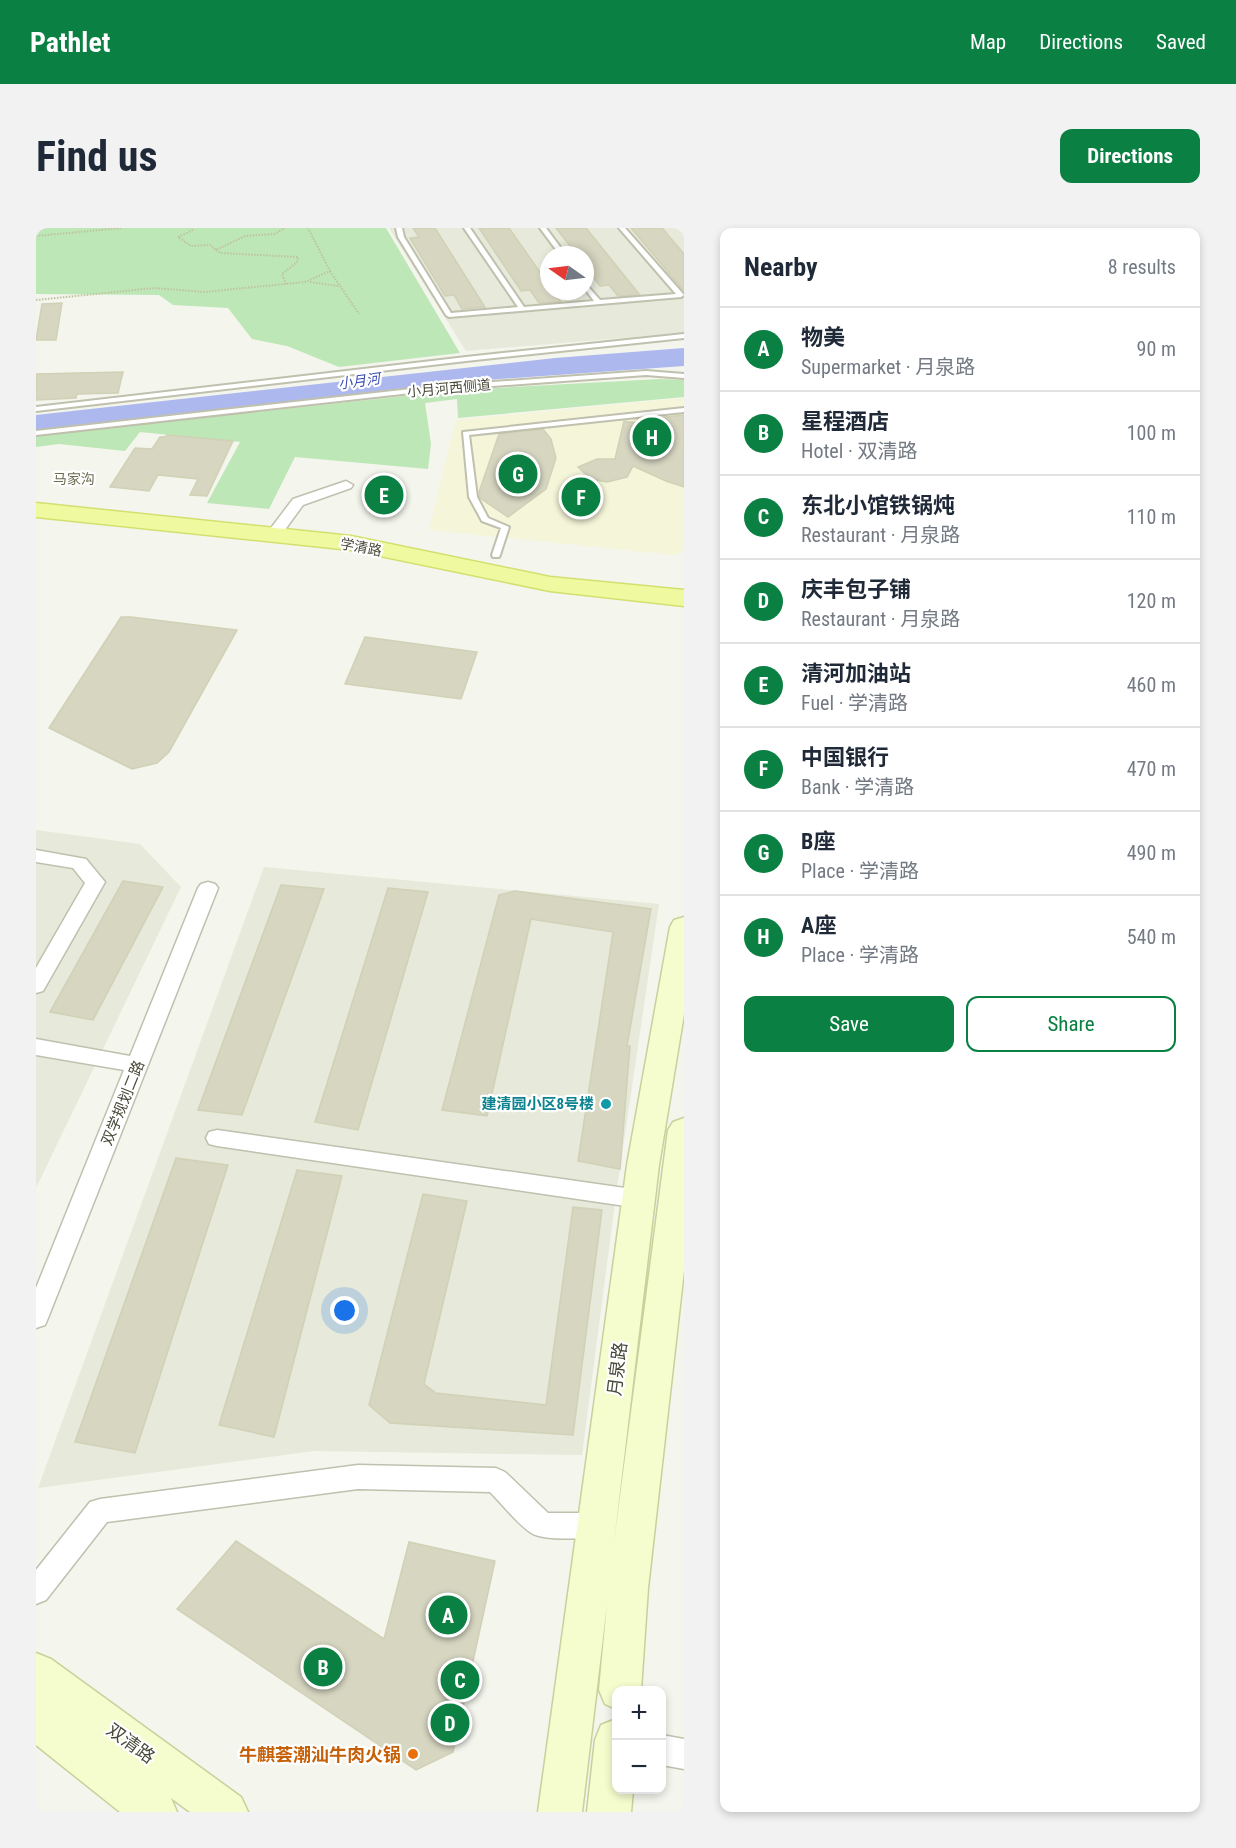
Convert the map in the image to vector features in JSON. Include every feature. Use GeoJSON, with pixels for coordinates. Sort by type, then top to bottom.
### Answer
{"type":"FeatureCollection","features":[{"type":"Feature","properties":{"kind":"main road","name":"学清路"},"geometry":{"type":"LineString","coordinates":[[36,498],[361,536],[684,578]]}},
{"type":"Feature","properties":{"kind":"main road","name":"学清路"},"geometry":{"type":"LineString","coordinates":[[36,510],[351,543],[550,584],[684,598]]}},
{"type":"Feature","properties":{"kind":"main road","name":"月泉路"},"geometry":{"type":"LineString","coordinates":[[561,1812],[639,1198],[684,927]]}},
{"type":"Feature","properties":{"kind":"main road"},"geometry":{"type":"LineString","coordinates":[[620,1686],[629,1576],[680,1194],[684,1130]]}},
{"type":"Feature","properties":{"kind":"main road","name":"双清路"},"geometry":{"type":"LineString","coordinates":[[36,1673],[226,1812]]}},
{"type":"Feature","properties":{"kind":"main road"},"geometry":{"type":"LineString","coordinates":[[36,1719],[155,1812]]}},
{"type":"Feature","properties":{"kind":"main road"},"geometry":{"type":"LineString","coordinates":[[609,1812],[612,1782]]}},
{"type":"Feature","properties":{"kind":"street"},"geometry":{"type":"LineString","coordinates":[[279,528],[298,502],[346,484]]}},
{"type":"Feature","properties":{"kind":"street"},"geometry":{"type":"LineString","coordinates":[[36,856],[80,863],[95,882],[36,986]]}},
{"type":"Feature","properties":{"kind":"street","name":"双学规划二路"},"geometry":{"type":"LineString","coordinates":[[36,1318],[208,888]]}},
{"type":"Feature","properties":{"kind":"street"},"geometry":{"type":"LineString","coordinates":[[36,1047],[138,1065]]}},
{"type":"Feature","properties":{"kind":"street"},"geometry":{"type":"LineString","coordinates":[[217,1138],[639,1198]]}},
{"type":"Feature","properties":{"kind":"street"},"geometry":{"type":"LineString","coordinates":[[36,1591],[100,1511],[358,1477],[496,1480],[542,1525],[597,1524]]}},
{"type":"Feature","properties":{"kind":"street"},"geometry":{"type":"LineString","coordinates":[[666,1751],[684,1754]]}},
{"type":"Feature","properties":{"kind":"lane"},"geometry":{"type":"LineString","coordinates":[[399,228],[401,237],[449,315],[681,295],[622,228]]}},
{"type":"Feature","properties":{"kind":"lane"},"geometry":{"type":"LineString","coordinates":[[467,228],[522,309]]}},
{"type":"Feature","properties":{"kind":"lane"},"geometry":{"type":"LineString","coordinates":[[543,228],[556,246]]}},
{"type":"Feature","properties":{"kind":"lane"},"geometry":{"type":"LineString","coordinates":[[594,297],[598,302]]}},
{"type":"Feature","properties":{"kind":"lane"},"geometry":{"type":"LineString","coordinates":[[36,409],[466,358],[684,336]]}},
{"type":"Feature","properties":{"kind":"lane","name":"小月河西侧道"},"geometry":{"type":"LineString","coordinates":[[36,433],[438,388],[646,373],[684,376]]}},
{"type":"Feature","properties":{"kind":"lane"},"geometry":{"type":"LineString","coordinates":[[496,555],[505,527],[485,519],[473,497],[465,433],[684,410]]}},
{"type":"Feature","properties":{"kind":"path"},"geometry":{"type":"LineString","coordinates":[[36,236],[122,228]]}},
{"type":"Feature","properties":{"kind":"path"},"geometry":{"type":"LineString","coordinates":[[216,250],[245,236],[274,234],[285,228]]}},
{"type":"Feature","properties":{"kind":"path"},"geometry":{"type":"LineString","coordinates":[[308,228],[330,271],[359,314]]}},
{"type":"Feature","properties":{"kind":"path"},"geometry":{"type":"LineString","coordinates":[[193,230],[178,237],[191,246],[210,245],[221,253],[298,257],[297,262],[282,274],[286,284]]}},
{"type":"Feature","properties":{"kind":"path"},"geometry":{"type":"LineString","coordinates":[[36,300],[155,288],[195,292],[286,284],[307,281],[330,271]]}},
{"type":"Feature","properties":{"kind":"path"},"geometry":{"type":"LineString","coordinates":[[307,281],[339,286]]}},
{"type":"Feature","properties":{"kind":"shaded area"},"geometry":{"type":"Polygon","coordinates":[[[389,228],[684,228],[684,333],[466,351],[389,228]]]}},
{"type":"Feature","properties":{"kind":"shaded area"},"geometry":{"type":"Polygon","coordinates":[[[684,398],[684,550],[675,555],[429,530],[456,420],[684,398]]]}},
{"type":"Feature","properties":{"kind":"shaded area"},"geometry":{"type":"Polygon","coordinates":[[[36,830],[140,844],[181,887],[36,1188],[36,830]]]}},
{"type":"Feature","properties":{"kind":"shaded area"},"geometry":{"type":"Polygon","coordinates":[[[264,867],[659,904],[616,1195],[582,1455],[314,1451],[38,1488],[264,867]]]}},
{"type":"Feature","properties":{"kind":"green space"},"geometry":{"type":"Polygon","coordinates":[[[36,228],[386,228],[460,353],[339,367],[287,346],[252,339],[228,308],[173,305],[159,295],[36,294],[36,228]]]}},
{"type":"Feature","properties":{"kind":"green space"},"geometry":{"type":"Polygon","coordinates":[[[660,379],[684,380],[684,397],[458,418],[457,399],[425,403],[431,444],[428,469],[295,457],[269,509],[207,503],[240,442],[140,432],[125,451],[59,444],[36,447],[36,436],[459,390],[660,379]]]}},
{"type":"Feature","properties":{"kind":"water","name":"小月河"},"geometry":{"type":"Polygon","coordinates":[[[684,348],[684,366],[459,382],[36,430],[36,415],[555,358],[684,348]]]}},
{"type":"Feature","properties":{"kind":"building"},"geometry":{"type":"Polygon","coordinates":[[[413,228],[435,228],[485,307],[462,309],[454,295],[445,296],[410,238],[419,237],[413,228]]]}},
{"type":"Feature","properties":{"kind":"building"},"geometry":{"type":"Polygon","coordinates":[[[479,228],[509,228],[540,272],[540,300],[560,300],[561,302],[539,303],[530,290],[521,291],[479,228]]]}},
{"type":"Feature","properties":{"kind":"building"},"geometry":{"type":"Polygon","coordinates":[[[556,228],[586,228],[640,295],[618,296],[609,285],[600,286],[594,278],[594,246],[570,246],[556,228]]]}},
{"type":"Feature","properties":{"kind":"building"},"geometry":{"type":"Polygon","coordinates":[[[631,228],[662,228],[684,254],[684,291],[631,228]]]}},
{"type":"Feature","properties":{"kind":"building"},"geometry":{"type":"Polygon","coordinates":[[[62,303],[56,340],[36,340],[42,304],[62,303]]]}},
{"type":"Feature","properties":{"kind":"building"},"geometry":{"type":"Polygon","coordinates":[[[123,372],[118,393],[77,394],[76,398],[36,400],[36,374],[123,372]]]}},
{"type":"Feature","properties":{"kind":"building"},"geometry":{"type":"Polygon","coordinates":[[[684,415],[684,487],[633,466],[627,477],[607,482],[591,479],[578,467],[597,459],[615,459],[624,421],[637,423],[638,420],[684,415]]]}},
{"type":"Feature","properties":{"kind":"building"},"geometry":{"type":"Polygon","coordinates":[[[543,429],[551,439],[556,458],[546,489],[508,517],[480,498],[479,492],[499,434],[543,429]]]}},
{"type":"Feature","properties":{"kind":"building"},"geometry":{"type":"Polygon","coordinates":[[[167,435],[233,441],[207,496],[190,495],[198,479],[158,475],[149,491],[110,487],[135,448],[152,449],[160,437],[167,435]]]}},
{"type":"Feature","properties":{"kind":"building"},"geometry":{"type":"Polygon","coordinates":[[[121,617],[237,630],[169,752],[157,763],[132,769],[49,728],[121,617]]]}},
{"type":"Feature","properties":{"kind":"building"},"geometry":{"type":"Polygon","coordinates":[[[365,637],[477,652],[461,699],[345,684],[365,637]]]}},
{"type":"Feature","properties":{"kind":"building"},"geometry":{"type":"Polygon","coordinates":[[[123,881],[163,887],[93,1020],[50,1012],[123,881]]]}},
{"type":"Feature","properties":{"kind":"building"},"geometry":{"type":"Polygon","coordinates":[[[281,885],[324,889],[242,1115],[198,1110],[281,885]]]}},
{"type":"Feature","properties":{"kind":"building"},"geometry":{"type":"Polygon","coordinates":[[[388,888],[428,892],[358,1130],[315,1122],[388,888]]]}},
{"type":"Feature","properties":{"kind":"building"},"geometry":{"type":"Polygon","coordinates":[[[515,891],[651,909],[627,1046],[630,1046],[620,1169],[578,1161],[613,932],[531,919],[487,1116],[442,1110],[499,895],[515,891]]]}},
{"type":"Feature","properties":{"kind":"building"},"geometry":{"type":"Polygon","coordinates":[[[176,1158],[228,1165],[135,1453],[75,1442],[176,1158]]]}},
{"type":"Feature","properties":{"kind":"building"},"geometry":{"type":"Polygon","coordinates":[[[297,1170],[342,1176],[274,1437],[219,1425],[297,1170]]]}},
{"type":"Feature","properties":{"kind":"building"},"geometry":{"type":"Polygon","coordinates":[[[423,1194],[467,1201],[424,1384],[436,1393],[546,1405],[573,1207],[602,1210],[573,1435],[390,1423],[369,1405],[423,1194]]]}},
{"type":"Feature","properties":{"kind":"building"},"geometry":{"type":"Polygon","coordinates":[[[236,1541],[384,1639],[409,1542],[495,1561],[453,1752],[416,1770],[177,1609],[236,1541]]]}},
{"type":"Feature","properties":{"kind":"place","name":"A座"},"geometry":{"type":"Point","coordinates":[652,437]}},
{"type":"Feature","properties":{"kind":"place","name":"B座"},"geometry":{"type":"Point","coordinates":[518,474]}},
{"type":"Feature","properties":{"kind":"place","name":"清河加油站"},"geometry":{"type":"Point","coordinates":[384,495]}},
{"type":"Feature","properties":{"kind":"place","name":"中国银行"},"geometry":{"type":"Point","coordinates":[581,497]}},
{"type":"Feature","properties":{"kind":"place","name":"建清园小区8号楼"},"geometry":{"type":"Point","coordinates":[606,1104]}},
{"type":"Feature","properties":{"kind":"place","name":"物美"},"geometry":{"type":"Point","coordinates":[448,1615]}},
{"type":"Feature","properties":{"kind":"place","name":"星程酒店"},"geometry":{"type":"Point","coordinates":[323,1667]}},
{"type":"Feature","properties":{"kind":"place","name":"东北小馆铁锅炖"},"geometry":{"type":"Point","coordinates":[460,1680]}},
{"type":"Feature","properties":{"kind":"place","name":"庆丰包子铺"},"geometry":{"type":"Point","coordinates":[450,1723]}},
{"type":"Feature","properties":{"kind":"place","name":"牛麒荟潮汕牛肉火锅"},"geometry":{"type":"Point","coordinates":[413,1754]}},
{"type":"Feature","properties":{"kind":"district","name":"马家沟"},"geometry":{"type":"Point","coordinates":[74,479]}}]}
